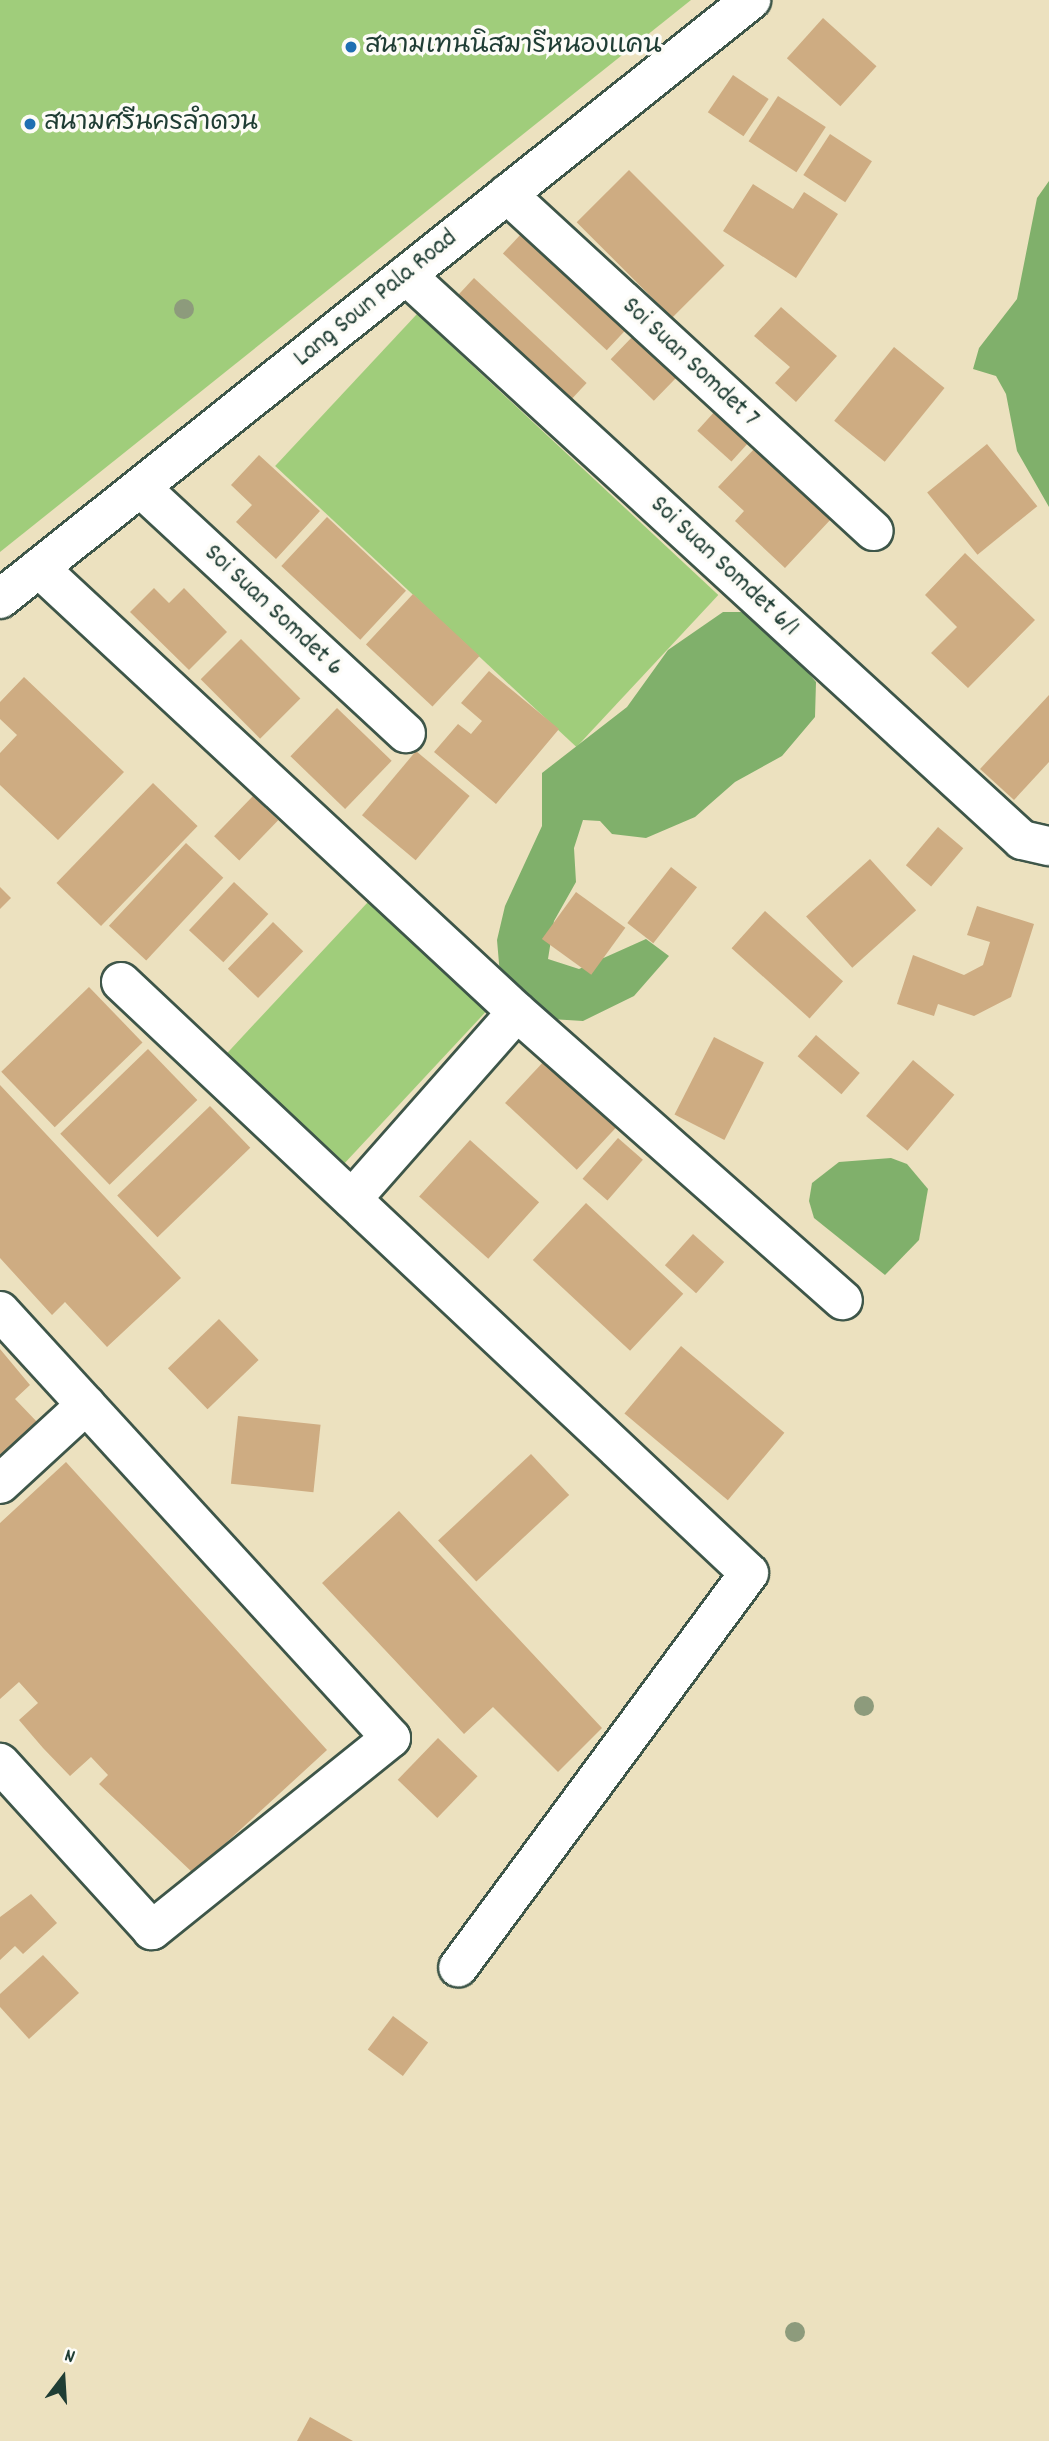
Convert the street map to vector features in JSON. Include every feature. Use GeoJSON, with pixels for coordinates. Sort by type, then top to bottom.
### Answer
{"type":"FeatureCollection","features":[{"type":"Feature","properties":{"kind":"street","name":"Lang Soun Pala Road"},"geometry":{"type":"LineString","coordinates":[[0,599],[751,0]]}},
{"type":"Feature","properties":{"kind":"street","name":"Soi Suan Somdet 7"},"geometry":{"type":"LineString","coordinates":[[507,194],[873,531]]}},
{"type":"Feature","properties":{"kind":"street","name":"Soi Suan Somdet 6/1"},"geometry":{"type":"LineString","coordinates":[[406,275],[1022,840],[1049,846]]}},
{"type":"Feature","properties":{"kind":"street","name":"Soi Suan Somdet 6"},"geometry":{"type":"LineString","coordinates":[[141,488],[407,733]]}},
{"type":"Feature","properties":{"kind":"street"},"geometry":{"type":"LineString","coordinates":[[39,568],[517,1012],[843,1300]]}},
{"type":"Feature","properties":{"kind":"street"},"geometry":{"type":"LineString","coordinates":[[121,982],[749,1573],[458,1966]]}},
{"type":"Feature","properties":{"kind":"street"},"geometry":{"type":"LineString","coordinates":[[352,1199],[517,1012]]}},
{"type":"Feature","properties":{"kind":"street"},"geometry":{"type":"LineString","coordinates":[[0,1311],[391,1738],[152,1930],[0,1763]]}},
{"type":"Feature","properties":{"kind":"street"},"geometry":{"type":"LineString","coordinates":[[0,1485],[86,1405]]}},
{"type":"Feature","properties":{"kind":"green space"},"geometry":{"type":"Polygon","coordinates":[[[0,0],[691,0],[0,552],[0,0]]]}},
{"type":"Feature","properties":{"kind":"green space"},"geometry":{"type":"Polygon","coordinates":[[[1049,181],[1049,507],[1017,451],[1006,394],[996,376],[973,369],[979,348],[1017,299],[1037,198],[1049,181]]]}},
{"type":"Feature","properties":{"kind":"green space"},"geometry":{"type":"Polygon","coordinates":[[[417,314],[718,595],[576,747],[275,466],[417,314]]]}},
{"type":"Feature","properties":{"kind":"green space"},"geometry":{"type":"Polygon","coordinates":[[[723,612],[741,612],[772,630],[816,682],[815,717],[782,756],[735,782],[695,817],[646,838],[612,834],[600,821],[583,820],[574,848],[576,882],[554,921],[548,959],[579,969],[646,939],[669,956],[634,996],[583,1021],[535,1018],[500,975],[497,940],[505,906],[542,826],[542,773],[627,707],[668,650],[723,612]]]}},
{"type":"Feature","properties":{"kind":"green space"},"geometry":{"type":"Polygon","coordinates":[[[368,902],[486,1012],[345,1163],[227,1053],[368,902]]]}},
{"type":"Feature","properties":{"kind":"green space"},"geometry":{"type":"Polygon","coordinates":[[[891,1158],[907,1164],[928,1189],[919,1240],[885,1275],[814,1218],[809,1201],[812,1183],[839,1162],[891,1158]]]}},
{"type":"Feature","properties":{"kind":"building"},"geometry":{"type":"Polygon","coordinates":[[[823,18],[877,66],[840,106],[787,58],[823,18]]]}},
{"type":"Feature","properties":{"kind":"building"},"geometry":{"type":"Polygon","coordinates":[[[733,75],[769,99],[743,136],[708,112],[733,75]]]}},
{"type":"Feature","properties":{"kind":"building"},"geometry":{"type":"Polygon","coordinates":[[[778,96],[826,127],[796,172],[749,141],[778,96]]]}},
{"type":"Feature","properties":{"kind":"building"},"geometry":{"type":"Polygon","coordinates":[[[830,134],[872,161],[845,202],[803,175],[830,134]]]}},
{"type":"Feature","properties":{"kind":"building"},"geometry":{"type":"Polygon","coordinates":[[[629,170],[724,265],[672,318],[577,222],[629,170]]]}},
{"type":"Feature","properties":{"kind":"building"},"geometry":{"type":"Polygon","coordinates":[[[753,184],[793,209],[804,192],[838,214],[796,278],[723,231],[753,184]]]}},
{"type":"Feature","properties":{"kind":"building"},"geometry":{"type":"Polygon","coordinates":[[[522,233],[626,330],[607,350],[503,253],[522,233]]]}},
{"type":"Feature","properties":{"kind":"building"},"geometry":{"type":"Polygon","coordinates":[[[474,278],[587,383],[569,402],[456,297],[474,278]]]}},
{"type":"Feature","properties":{"kind":"building"},"geometry":{"type":"Polygon","coordinates":[[[781,307],[837,356],[796,402],[775,383],[790,367],[754,336],[781,307]]]}},
{"type":"Feature","properties":{"kind":"building"},"geometry":{"type":"Polygon","coordinates":[[[635,334],[678,376],[654,401],[611,359],[635,334]]]}},
{"type":"Feature","properties":{"kind":"building"},"geometry":{"type":"Polygon","coordinates":[[[894,347],[945,388],[885,462],[834,421],[894,347]]]}},
{"type":"Feature","properties":{"kind":"building"},"geometry":{"type":"Polygon","coordinates":[[[716,410],[750,441],[731,462],[697,431],[716,410]]]}},
{"type":"Feature","properties":{"kind":"building"},"geometry":{"type":"Polygon","coordinates":[[[987,444],[1037,506],[978,555],[927,492],[987,444]]]}},
{"type":"Feature","properties":{"kind":"building"},"geometry":{"type":"Polygon","coordinates":[[[756,447],[832,518],[785,568],[735,521],[744,511],[718,487],[756,447]]]}},
{"type":"Feature","properties":{"kind":"building"},"geometry":{"type":"Polygon","coordinates":[[[259,455],[320,511],[276,559],[236,522],[252,505],[231,485],[259,455]]]}},
{"type":"Feature","properties":{"kind":"building"},"geometry":{"type":"Polygon","coordinates":[[[327,517],[406,591],[360,640],[281,566],[327,517]]]}},
{"type":"Feature","properties":{"kind":"building"},"geometry":{"type":"Polygon","coordinates":[[[965,553],[1035,620],[968,688],[931,653],[957,627],[925,595],[965,553]]]}},
{"type":"Feature","properties":{"kind":"building"},"geometry":{"type":"Polygon","coordinates":[[[154,588],[169,603],[184,588],[227,632],[189,670],[130,612],[154,588]]]}},
{"type":"Feature","properties":{"kind":"building"},"geometry":{"type":"Polygon","coordinates":[[[413,594],[480,656],[432,707],[366,644],[413,594]]]}},
{"type":"Feature","properties":{"kind":"building"},"geometry":{"type":"Polygon","coordinates":[[[241,639],[300,698],[260,739],[201,679],[241,639]]]}},
{"type":"Feature","properties":{"kind":"building"},"geometry":{"type":"Polygon","coordinates":[[[489,671],[559,729],[496,804],[434,752],[458,724],[471,734],[482,721],[461,703],[489,671]]]}},
{"type":"Feature","properties":{"kind":"building"},"geometry":{"type":"Polygon","coordinates":[[[24,677],[124,772],[58,840],[0,785],[0,753],[17,735],[0,719],[0,702],[24,677]]]}},
{"type":"Feature","properties":{"kind":"building"},"geometry":{"type":"Polygon","coordinates":[[[1049,695],[1049,762],[1014,800],[980,769],[1049,695]]]}},
{"type":"Feature","properties":{"kind":"building"},"geometry":{"type":"Polygon","coordinates":[[[337,708],[392,761],[345,809],[290,756],[337,708]]]}},
{"type":"Feature","properties":{"kind":"building"},"geometry":{"type":"Polygon","coordinates":[[[416,751],[470,796],[416,860],[362,815],[416,751]]]}},
{"type":"Feature","properties":{"kind":"building"},"geometry":{"type":"Polygon","coordinates":[[[153,783],[198,826],[101,926],[56,883],[153,783]]]}},
{"type":"Feature","properties":{"kind":"building"},"geometry":{"type":"Polygon","coordinates":[[[253,796],[278,820],[239,861],[214,836],[253,796]]]}},
{"type":"Feature","properties":{"kind":"building"},"geometry":{"type":"Polygon","coordinates":[[[938,827],[963,848],[931,887],[906,865],[938,827]]]}},
{"type":"Feature","properties":{"kind":"building"},"geometry":{"type":"Polygon","coordinates":[[[186,843],[223,878],[146,960],[109,926],[186,843]]]}},
{"type":"Feature","properties":{"kind":"building"},"geometry":{"type":"Polygon","coordinates":[[[870,859],[916,910],[852,968],[806,917],[870,859]]]}},
{"type":"Feature","properties":{"kind":"building"},"geometry":{"type":"Polygon","coordinates":[[[671,867],[697,887],[653,943],[627,923],[671,867]]]}},
{"type":"Feature","properties":{"kind":"building"},"geometry":{"type":"Polygon","coordinates":[[[234,882],[268,914],[223,962],[189,930],[234,882]]]}},
{"type":"Feature","properties":{"kind":"building"},"geometry":{"type":"Polygon","coordinates":[[[0,887],[11,898],[0,909],[0,887]]]}},
{"type":"Feature","properties":{"kind":"building"},"geometry":{"type":"Polygon","coordinates":[[[576,892],[625,928],[591,975],[542,939],[576,892]]]}},
{"type":"Feature","properties":{"kind":"building"},"geometry":{"type":"Polygon","coordinates":[[[977,906],[1034,924],[1011,997],[974,1016],[938,1004],[934,1016],[897,1004],[913,955],[964,975],[983,965],[990,942],[967,935],[977,906]]]}},
{"type":"Feature","properties":{"kind":"building"},"geometry":{"type":"Polygon","coordinates":[[[765,911],[843,981],[810,1018],[732,948],[765,911]]]}},
{"type":"Feature","properties":{"kind":"building"},"geometry":{"type":"Polygon","coordinates":[[[273,922],[303,951],[258,998],[228,969],[273,922]]]}},
{"type":"Feature","properties":{"kind":"building"},"geometry":{"type":"Polygon","coordinates":[[[89,987],[142,1042],[55,1127],[1,1072],[89,987]]]}},
{"type":"Feature","properties":{"kind":"building"},"geometry":{"type":"Polygon","coordinates":[[[816,1035],[860,1073],[841,1094],[798,1056],[816,1035]]]}},
{"type":"Feature","properties":{"kind":"building"},"geometry":{"type":"Polygon","coordinates":[[[714,1037],[764,1062],[724,1140],[675,1115],[714,1037]]]}},
{"type":"Feature","properties":{"kind":"building"},"geometry":{"type":"Polygon","coordinates":[[[148,1049],[197,1100],[110,1185],[60,1134],[148,1049]]]}},
{"type":"Feature","properties":{"kind":"building"},"geometry":{"type":"Polygon","coordinates":[[[546,1059],[618,1126],[577,1170],[505,1103],[546,1059]]]}},
{"type":"Feature","properties":{"kind":"building"},"geometry":{"type":"Polygon","coordinates":[[[913,1060],[954,1095],[907,1151],[866,1116],[913,1060]]]}},
{"type":"Feature","properties":{"kind":"building"},"geometry":{"type":"Polygon","coordinates":[[[0,1085],[181,1278],[107,1347],[65,1302],[52,1315],[0,1258],[0,1085]]]}},
{"type":"Feature","properties":{"kind":"building"},"geometry":{"type":"Polygon","coordinates":[[[210,1106],[250,1148],[157,1237],[117,1196],[210,1106]]]}},
{"type":"Feature","properties":{"kind":"building"},"geometry":{"type":"Polygon","coordinates":[[[618,1138],[643,1160],[607,1200],[583,1179],[618,1138]]]}},
{"type":"Feature","properties":{"kind":"building"},"geometry":{"type":"Polygon","coordinates":[[[470,1140],[539,1202],[488,1259],[419,1196],[470,1140]]]}},
{"type":"Feature","properties":{"kind":"building"},"geometry":{"type":"Polygon","coordinates":[[[586,1203],[683,1294],[630,1351],[533,1260],[586,1203]]]}},
{"type":"Feature","properties":{"kind":"building"},"geometry":{"type":"Polygon","coordinates":[[[693,1234],[724,1262],[696,1293],[665,1265],[693,1234]]]}},
{"type":"Feature","properties":{"kind":"building"},"geometry":{"type":"Polygon","coordinates":[[[219,1319],[259,1360],[208,1409],[168,1368],[219,1319]]]}},
{"type":"Feature","properties":{"kind":"building"},"geometry":{"type":"Polygon","coordinates":[[[681,1346],[784,1433],[728,1500],[624,1413],[681,1346]]]}},
{"type":"Feature","properties":{"kind":"building"},"geometry":{"type":"Polygon","coordinates":[[[0,1349],[30,1385],[15,1399],[39,1424],[0,1460],[0,1349]]]}},
{"type":"Feature","properties":{"kind":"building"},"geometry":{"type":"Polygon","coordinates":[[[238,1416],[321,1425],[313,1492],[231,1484],[238,1416]]]}},
{"type":"Feature","properties":{"kind":"building"},"geometry":{"type":"Polygon","coordinates":[[[531,1454],[569,1495],[476,1582],[438,1541],[531,1454]]]}},
{"type":"Feature","properties":{"kind":"building"},"geometry":{"type":"Polygon","coordinates":[[[66,1462],[327,1750],[193,1873],[99,1784],[108,1775],[91,1757],[70,1776],[43,1748],[19,1720],[38,1703],[19,1682],[0,1699],[0,1523],[66,1462]]]}},
{"type":"Feature","properties":{"kind":"building"},"geometry":{"type":"Polygon","coordinates":[[[399,1511],[602,1728],[558,1772],[493,1707],[464,1734],[322,1583],[399,1511]]]}},
{"type":"Feature","properties":{"kind":"building"},"geometry":{"type":"Polygon","coordinates":[[[438,1738],[478,1776],[437,1818],[398,1780],[438,1738]]]}},
{"type":"Feature","properties":{"kind":"building"},"geometry":{"type":"Polygon","coordinates":[[[31,1894],[57,1923],[23,1954],[15,1946],[0,1960],[0,1917],[31,1894]]]}},
{"type":"Feature","properties":{"kind":"building"},"geometry":{"type":"Polygon","coordinates":[[[43,1955],[79,1993],[29,2039],[0,2007],[0,1994],[43,1955]]]}},
{"type":"Feature","properties":{"kind":"building"},"geometry":{"type":"Polygon","coordinates":[[[393,2016],[428,2042],[403,2076],[368,2050],[393,2016]]]}},
{"type":"Feature","properties":{"kind":"building"},"geometry":{"type":"Polygon","coordinates":[[[310,2417],[353,2441],[297,2441],[310,2417]]]}},
{"type":"Feature","properties":{"kind":"place","name":"สนามเทนนิสมารีหนองแคน"},"geometry":{"type":"Point","coordinates":[351,47]}},
{"type":"Feature","properties":{"kind":"place","name":"สนามศรีนครลำดวน"},"geometry":{"type":"Point","coordinates":[30,124]}}]}
